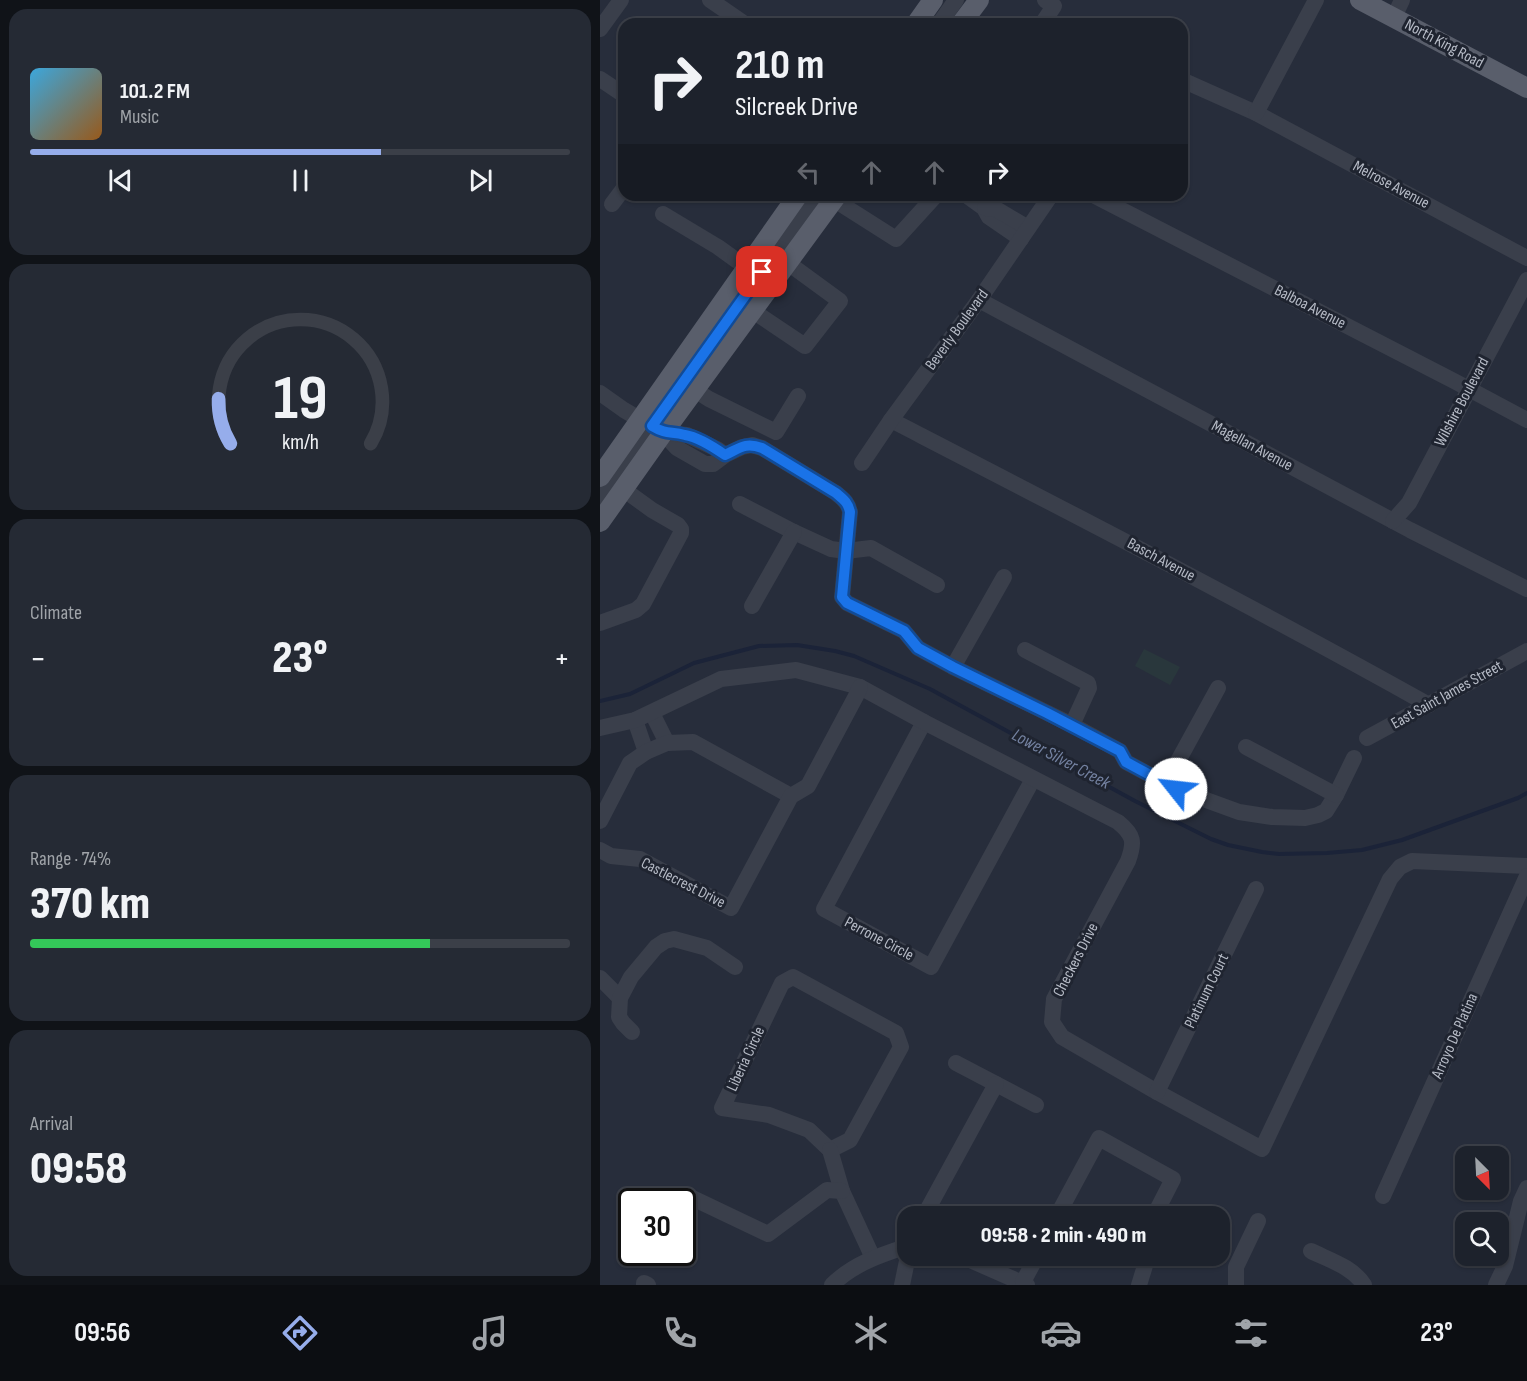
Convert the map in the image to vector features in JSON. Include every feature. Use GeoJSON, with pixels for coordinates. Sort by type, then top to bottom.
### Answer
{"type":"FeatureCollection","features":[{"type":"Feature","properties":{"kind":"main road"},"geometry":{"type":"LineString","coordinates":[[920,18],[933,0]]}},
{"type":"Feature","properties":{"kind":"main road"},"geometry":{"type":"LineString","coordinates":[[966,18],[979,0]]}},
{"type":"Feature","properties":{"kind":"main road","name":"North King Road"},"geometry":{"type":"LineString","coordinates":[[1360,0],[1398,8],[1527,88]]}},
{"type":"Feature","properties":{"kind":"main road"},"geometry":{"type":"LineString","coordinates":[[600,522],[623,489],[652,426],[748,266],[794,201]]}},
{"type":"Feature","properties":{"kind":"main road"},"geometry":{"type":"LineString","coordinates":[[600,477],[652,426],[695,390],[788,263],[826,201]]}},
{"type":"Feature","properties":{"kind":"street"},"geometry":{"type":"LineString","coordinates":[[600,29],[621,0]]}},
{"type":"Feature","properties":{"kind":"street"},"geometry":{"type":"LineString","coordinates":[[710,0],[736,18]]}},
{"type":"Feature","properties":{"kind":"street"},"geometry":{"type":"LineString","coordinates":[[943,18],[956,0]]}},
{"type":"Feature","properties":{"kind":"street"},"geometry":{"type":"LineString","coordinates":[[1045,0],[1054,6],[1046,18]]}},
{"type":"Feature","properties":{"kind":"street"},"geometry":{"type":"LineString","coordinates":[[1188,83],[1256,113],[1316,0]]}},
{"type":"Feature","properties":{"kind":"street"},"geometry":{"type":"LineString","coordinates":[[600,79],[618,91]]}},
{"type":"Feature","properties":{"kind":"street","name":"Melrose Avenue"},"geometry":{"type":"LineString","coordinates":[[1256,113],[1527,258]]}},
{"type":"Feature","properties":{"kind":"street"},"geometry":{"type":"LineString","coordinates":[[612,204],[618,196]]}},
{"type":"Feature","properties":{"kind":"street"},"geometry":{"type":"LineString","coordinates":[[600,500],[652,426],[825,201]]}},
{"type":"Feature","properties":{"kind":"street"},"geometry":{"type":"LineString","coordinates":[[837,201],[897,239],[931,201]]}},
{"type":"Feature","properties":{"kind":"street"},"geometry":{"type":"LineString","coordinates":[[974,201],[984,208],[996,209],[1025,233]]}},
{"type":"Feature","properties":{"kind":"street","name":"Beverly Boulevard"},"geometry":{"type":"LineString","coordinates":[[862,463],[1047,201]]}},
{"type":"Feature","properties":{"kind":"street","name":"Balboa Avenue"},"geometry":{"type":"LineString","coordinates":[[1105,201],[1527,420]]}},
{"type":"Feature","properties":{"kind":"street"},"geometry":{"type":"LineString","coordinates":[[663,214],[748,266]]}},
{"type":"Feature","properties":{"kind":"street"},"geometry":{"type":"LineString","coordinates":[[753,311],[805,346],[840,301],[788,263]]}},
{"type":"Feature","properties":{"kind":"street","name":"Wilshire Boulevard"},"geometry":{"type":"LineString","coordinates":[[1393,522],[1409,503],[1527,279]]}},
{"type":"Feature","properties":{"kind":"street","name":"Magellan Avenue"},"geometry":{"type":"LineString","coordinates":[[979,300],[1393,522],[1527,589]]}},
{"type":"Feature","properties":{"kind":"street"},"geometry":{"type":"LineString","coordinates":[[695,390],[776,432],[798,396]]}},
{"type":"Feature","properties":{"kind":"street"},"geometry":{"type":"LineString","coordinates":[[600,393],[652,426],[687,435],[725,455],[752,445],[762,448],[845,500],[850,512],[842,597],[847,603],[904,631],[918,648],[953,667],[1120,751],[1126,762],[1176,789],[1239,812],[1272,817],[1305,818],[1326,811],[1354,758]]}},
{"type":"Feature","properties":{"kind":"street","name":"Basch Avenue"},"geometry":{"type":"LineString","coordinates":[[891,420],[1161,560],[1429,705]]}},
{"type":"Feature","properties":{"kind":"street"},"geometry":{"type":"LineString","coordinates":[[600,623],[636,610],[643,604],[681,533],[678,525],[623,489]]}},
{"type":"Feature","properties":{"kind":"street"},"geometry":{"type":"LineString","coordinates":[[740,504],[831,549],[846,551],[871,548],[937,585]]}},
{"type":"Feature","properties":{"kind":"street"},"geometry":{"type":"LineString","coordinates":[[752,606],[794,532]]}},
{"type":"Feature","properties":{"kind":"street"},"geometry":{"type":"LineString","coordinates":[[953,667],[1004,577]]}},
{"type":"Feature","properties":{"kind":"street"},"geometry":{"type":"LineString","coordinates":[[1025,650],[1088,683],[1089,688],[1072,725]]}},
{"type":"Feature","properties":{"kind":"street","name":"East Saint James Street"},"geometry":{"type":"LineString","coordinates":[[1367,738],[1527,651]]}},
{"type":"Feature","properties":{"kind":"street","name":"Checkers Drive"},"geometry":{"type":"LineString","coordinates":[[600,728],[635,720],[721,679],[796,670],[860,687],[1118,822],[1127,830],[1132,839],[1133,849],[1054,999],[1052,1022],[1062,1037],[1262,1149],[1390,879],[1400,867],[1412,861],[1527,866]]}},
{"type":"Feature","properties":{"kind":"street"},"geometry":{"type":"LineString","coordinates":[[600,821],[630,763],[646,752],[667,743],[693,742],[791,796],[808,786],[860,687]]}},
{"type":"Feature","properties":{"kind":"street"},"geometry":{"type":"LineString","coordinates":[[1166,783],[1218,688]]}},
{"type":"Feature","properties":{"kind":"street"},"geometry":{"type":"LineString","coordinates":[[652,713],[667,743]]}},
{"type":"Feature","properties":{"kind":"street"},"geometry":{"type":"LineString","coordinates":[[635,720],[646,752]]}},
{"type":"Feature","properties":{"kind":"street","name":"Perrone Circle"},"geometry":{"type":"LineString","coordinates":[[924,722],[824,909],[931,968],[1033,778]]}},
{"type":"Feature","properties":{"kind":"street"},"geometry":{"type":"LineString","coordinates":[[1246,747],[1336,795]]}},
{"type":"Feature","properties":{"kind":"street","name":"Castlecrest Drive"},"geometry":{"type":"LineString","coordinates":[[600,850],[611,856],[640,860],[731,908],[791,796]]}},
{"type":"Feature","properties":{"kind":"street","name":"Arroyo De Platina"},"geometry":{"type":"LineString","coordinates":[[1383,1196],[1527,876]]}},
{"type":"Feature","properties":{"kind":"street","name":"Platinum Court"},"geometry":{"type":"LineString","coordinates":[[1158,1092],[1256,889]]}},
{"type":"Feature","properties":{"kind":"street"},"geometry":{"type":"LineString","coordinates":[[632,1032],[620,1017],[620,998],[631,977],[656,947],[665,941],[674,939],[707,948],[735,967]]}},
{"type":"Feature","properties":{"kind":"street","name":"Liberia Circle"},"geometry":{"type":"LineString","coordinates":[[793,976],[896,1033],[901,1047],[850,1140],[830,1150],[808,1130],[799,1126],[769,1115],[722,1108],[782,982],[793,976]]}},
{"type":"Feature","properties":{"kind":"street"},"geometry":{"type":"LineString","coordinates":[[600,978],[620,998]]}},
{"type":"Feature","properties":{"kind":"street"},"geometry":{"type":"LineString","coordinates":[[956,1063],[1036,1105]]}},
{"type":"Feature","properties":{"kind":"street"},"geometry":{"type":"LineString","coordinates":[[929,1206],[996,1084]]}},
{"type":"Feature","properties":{"kind":"street"},"geometry":{"type":"LineString","coordinates":[[1063,1206],[1099,1138],[1173,1179],[1159,1206]]}},
{"type":"Feature","properties":{"kind":"street"},"geometry":{"type":"LineString","coordinates":[[830,1150],[842,1191],[873,1258]]}},
{"type":"Feature","properties":{"kind":"street"},"geometry":{"type":"LineString","coordinates":[[1496,1285],[1505,1266],[1521,1201],[1527,1188]]}},
{"type":"Feature","properties":{"kind":"street"},"geometry":{"type":"LineString","coordinates":[[696,1200],[768,1234],[827,1190],[842,1191]]}},
{"type":"Feature","properties":{"kind":"street"},"geometry":{"type":"LineString","coordinates":[[1236,1285],[1236,1267],[1258,1221]]}},
{"type":"Feature","properties":{"kind":"street"},"geometry":{"type":"LineString","coordinates":[[832,1285],[843,1274],[873,1258],[897,1250]]}},
{"type":"Feature","properties":{"kind":"street"},"geometry":{"type":"LineString","coordinates":[[1311,1251],[1347,1268],[1364,1285]]}},
{"type":"Feature","properties":{"kind":"street"},"geometry":{"type":"LineString","coordinates":[[902,1285],[906,1266]]}},
{"type":"Feature","properties":{"kind":"street"},"geometry":{"type":"LineString","coordinates":[[984,1266],[1025,1284],[1033,1266]]}},
{"type":"Feature","properties":{"kind":"street"},"geometry":{"type":"LineString","coordinates":[[1139,1285],[1145,1266]]}},
{"type":"Feature","properties":{"kind":"shaded area"},"geometry":{"type":"Polygon","coordinates":[[[1144,649],[1180,667],[1170,685],[1135,666],[1144,649]]]}},
{"type":"Feature","properties":{"kind":"waterway","name":"Lower Silver Creek"},"geometry":{"type":"LineString","coordinates":[[600,701],[630,694],[694,663],[759,646],[797,645],[835,651],[854,656],[930,689],[1135,801],[1211,839],[1228,845],[1279,854],[1362,850],[1402,840],[1527,793]]}},
{"type":"Feature","properties":{"kind":"route"},"geometry":{"type":"LineString","coordinates":[[762,272],[652,426],[663,433],[687,435],[725,455],[752,445],[762,448],[836,493],[849,505],[850,512],[842,597],[847,603],[904,631],[918,648],[953,667],[1120,751],[1126,762],[1176,789]]}}]}
